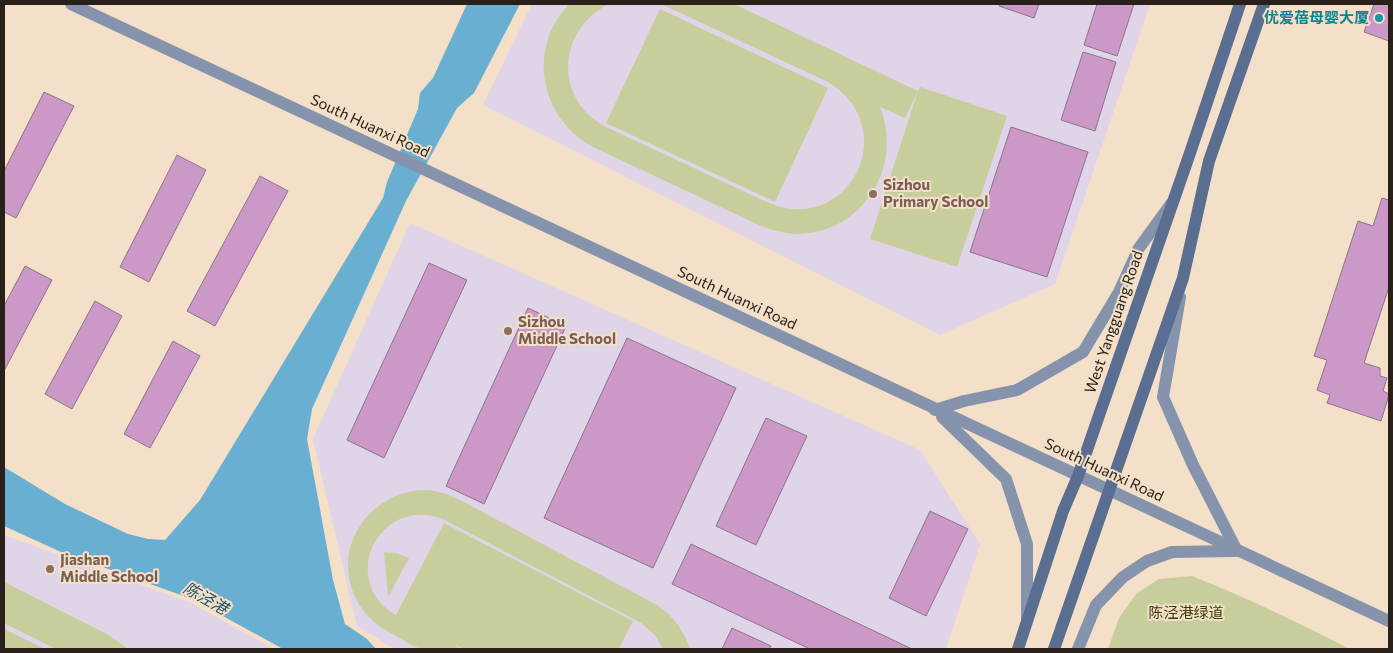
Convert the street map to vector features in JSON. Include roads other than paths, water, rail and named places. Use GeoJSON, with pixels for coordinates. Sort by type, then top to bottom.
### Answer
{"type":"FeatureCollection","features":[{"type":"Feature","properties":{"kind":"main road","name":"West Yangguang Road"},"geometry":{"type":"LineString","coordinates":[[1018,649],[1063,511],[1078,476],[1174,201],[1240,4]]}},
{"type":"Feature","properties":{"kind":"main road"},"geometry":{"type":"LineString","coordinates":[[1054,649],[1184,278],[1210,161],[1264,4]]}},
{"type":"Feature","properties":{"kind":"street","name":"South Huanxi Road"},"geometry":{"type":"LineString","coordinates":[[71,4],[1389,621]]}},
{"type":"Feature","properties":{"kind":"street"},"geometry":{"type":"LineString","coordinates":[[1027,621],[1027,544],[1006,478],[935,410],[964,401],[1017,390],[1082,352],[1119,292],[1139,248],[1174,201]]}},
{"type":"Feature","properties":{"kind":"street"},"geometry":{"type":"LineString","coordinates":[[1078,649],[1096,605],[1123,577],[1147,561],[1172,552],[1237,551],[1193,465],[1163,398],[1184,278]]}},
{"type":"Feature","properties":{"kind":"water","name":"陈泾港"},"geometry":{"type":"Polygon","coordinates":[[[467,4],[520,4],[474,93],[457,108],[406,201],[312,409],[307,439],[333,580],[345,624],[367,639],[376,649],[283,649],[192,599],[61,552],[4,526],[4,467],[65,504],[128,534],[148,539],[165,540],[200,500],[383,198],[387,182],[418,109],[420,93],[433,78],[467,4]]]}},
{"type":"Feature","properties":{"kind":"place","name":"优爱蓓母婴大厦"},"geometry":{"type":"Point","coordinates":[1379,18]}},
{"type":"Feature","properties":{"kind":"place","name":"Sizhou Primary School"},"geometry":{"type":"Point","coordinates":[873,194]}},
{"type":"Feature","properties":{"kind":"place","name":"Sizhou Middle School"},"geometry":{"type":"Point","coordinates":[508,331]}},
{"type":"Feature","properties":{"kind":"place","name":"Jiashan Middle School"},"geometry":{"type":"Point","coordinates":[50,569]}},
{"type":"Feature","properties":{"kind":"park label","name":"陈泾港绿道"},"geometry":{"type":"Point","coordinates":[1186,613]}}]}
